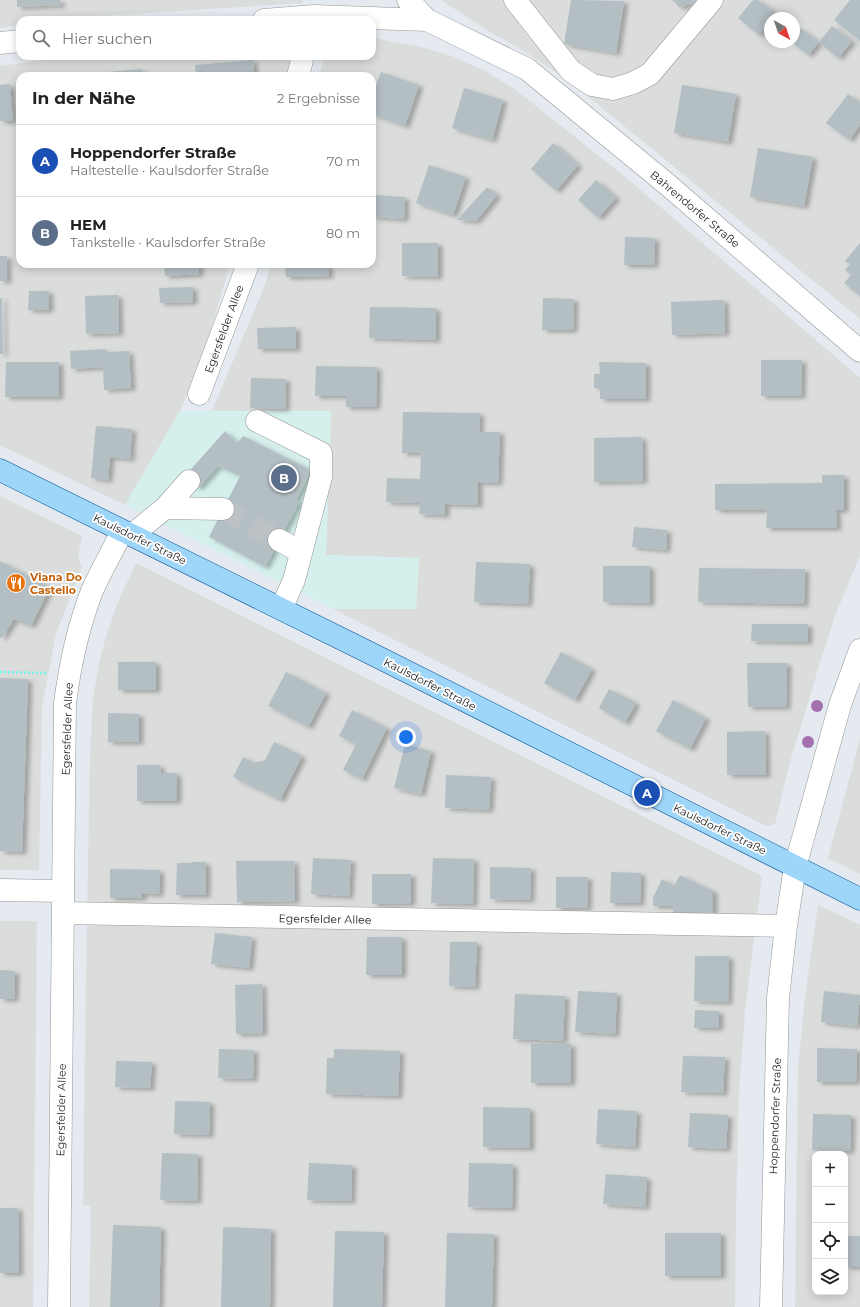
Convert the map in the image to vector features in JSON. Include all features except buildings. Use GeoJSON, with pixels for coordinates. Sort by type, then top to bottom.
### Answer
{"type":"FeatureCollection","features":[{"type":"Feature","properties":{"kind":"main road","name":"Kaulsdorfer Straße"},"geometry":{"type":"LineString","coordinates":[[0,470],[860,899]]}},
{"type":"Feature","properties":{"kind":"street"},"geometry":{"type":"LineString","coordinates":[[408,0],[427,20]]}},
{"type":"Feature","properties":{"kind":"street"},"geometry":{"type":"LineString","coordinates":[[515,0],[571,71],[592,85],[613,89],[633,83],[650,74],[712,0]]}},
{"type":"Feature","properties":{"kind":"street","name":"Bahrendorfer Straße"},"geometry":{"type":"LineString","coordinates":[[290,16],[315,12],[371,16]]}},
{"type":"Feature","properties":{"kind":"street","name":"Bahrendorfer Straße"},"geometry":{"type":"LineString","coordinates":[[376,16],[427,20],[527,69],[668,185],[860,351]]}},
{"type":"Feature","properties":{"kind":"street"},"geometry":{"type":"LineString","coordinates":[[0,43],[16,41]]}},
{"type":"Feature","properties":{"kind":"street"},"geometry":{"type":"LineString","coordinates":[[527,69],[547,41]]}},
{"type":"Feature","properties":{"kind":"street"},"geometry":{"type":"LineString","coordinates":[[299,72],[302,60]]}},
{"type":"Feature","properties":{"kind":"street","name":"Egersfelder Allee"},"geometry":{"type":"LineString","coordinates":[[199,394],[246,268]]}},
{"type":"Feature","properties":{"kind":"street"},"geometry":{"type":"LineString","coordinates":[[257,420],[321,453],[321,477],[294,580],[281,609]]}},
{"type":"Feature","properties":{"kind":"street"},"geometry":{"type":"LineString","coordinates":[[127,533],[164,508],[189,481]]}},
{"type":"Feature","properties":{"kind":"street"},"geometry":{"type":"LineString","coordinates":[[164,508],[223,509]]}},
{"type":"Feature","properties":{"kind":"street","name":"Egersfelder Allee"},"geometry":{"type":"LineString","coordinates":[[59,1307],[66,703],[69,674],[80,626],[93,590],[127,533]]}},
{"type":"Feature","properties":{"kind":"street"},"geometry":{"type":"LineString","coordinates":[[279,540],[301,552]]}},
{"type":"Feature","properties":{"kind":"street","name":"Hoppendorfer Straße"},"geometry":{"type":"LineString","coordinates":[[770,1307],[778,998],[786,926],[795,867],[840,705],[860,650]]}},
{"type":"Feature","properties":{"kind":"street"},"geometry":{"type":"LineString","coordinates":[[0,890],[63,890]]}},
{"type":"Feature","properties":{"kind":"street","name":"Egersfelder Allee"},"geometry":{"type":"LineString","coordinates":[[63,913],[786,926]]}},
{"type":"Feature","properties":{"kind":"path"},"geometry":{"type":"LineString","coordinates":[[0,672],[69,674]]}},
{"type":"Feature","properties":{"kind":"shaded area"},"geometry":{"type":"Polygon","coordinates":[[[0,0],[303,0],[302,3],[99,16],[16,16],[16,26],[0,28],[0,0]]]}},
{"type":"Feature","properties":{"kind":"shaded area"},"geometry":{"type":"Polygon","coordinates":[[[441,0],[860,0],[860,319],[596,103],[554,71],[519,48],[490,32],[441,0]]]}},
{"type":"Feature","properties":{"kind":"shaded area"},"geometry":{"type":"Polygon","coordinates":[[[376,39],[417,46],[452,56],[487,72],[513,88],[623,175],[860,378],[860,556],[836,613],[819,666],[788,769],[775,824],[766,826],[333,609],[416,609],[419,558],[326,555],[331,411],[212,411],[265,285],[270,268],[376,268],[376,72],[320,72],[324,60],[376,60],[376,39]]]}},
{"type":"Feature","properties":{"kind":"shaded area"},"geometry":{"type":"Polygon","coordinates":[[[46,60],[291,60],[287,72],[16,72],[16,268],[229,268],[205,350],[180,411],[125,505],[0,445],[0,66],[46,60]]]}},
{"type":"Feature","properties":{"kind":"shaded area"},"geometry":{"type":"Polygon","coordinates":[[[180,411],[331,411],[326,555],[419,558],[416,609],[333,609],[125,505],[180,411]]]}},
{"type":"Feature","properties":{"kind":"shaded area"},"geometry":{"type":"Polygon","coordinates":[[[0,496],[82,536],[78,557],[82,567],[56,634],[42,706],[39,870],[0,870],[0,496]]]}},
{"type":"Feature","properties":{"kind":"shaded area"},"geometry":{"type":"Polygon","coordinates":[[[136,563],[762,876],[745,1011],[739,1092],[735,1307],[89,1307],[91,1205],[83,1205],[90,756],[93,699],[99,663],[106,637],[118,602],[136,563]]]}},
{"type":"Feature","properties":{"kind":"shaded area"},"geometry":{"type":"Polygon","coordinates":[[[860,739],[860,874],[828,858],[860,739]]]}},
{"type":"Feature","properties":{"kind":"shaded area"},"geometry":{"type":"Polygon","coordinates":[[[818,905],[860,925],[860,1307],[795,1307],[798,1068],[805,997],[818,905]]]}},
{"type":"Feature","properties":{"kind":"shaded area"},"geometry":{"type":"Polygon","coordinates":[[[0,921],[37,921],[33,1307],[0,1307],[0,921]]]}},
{"type":"Feature","properties":{"kind":"tunnel"},"geometry":{"type":"LineString","coordinates":[[223,509],[279,540]]}},
{"type":"Feature","properties":{"kind":"place","name":"HEM"},"geometry":{"type":"Point","coordinates":[284,478]}},
{"type":"Feature","properties":{"kind":"place","name":"Viana Do Castello"},"geometry":{"type":"Point","coordinates":[16,583]}},
{"type":"Feature","properties":{"kind":"place","name":"Hoppendorfer Straße"},"geometry":{"type":"Point","coordinates":[647,793]}}]}
